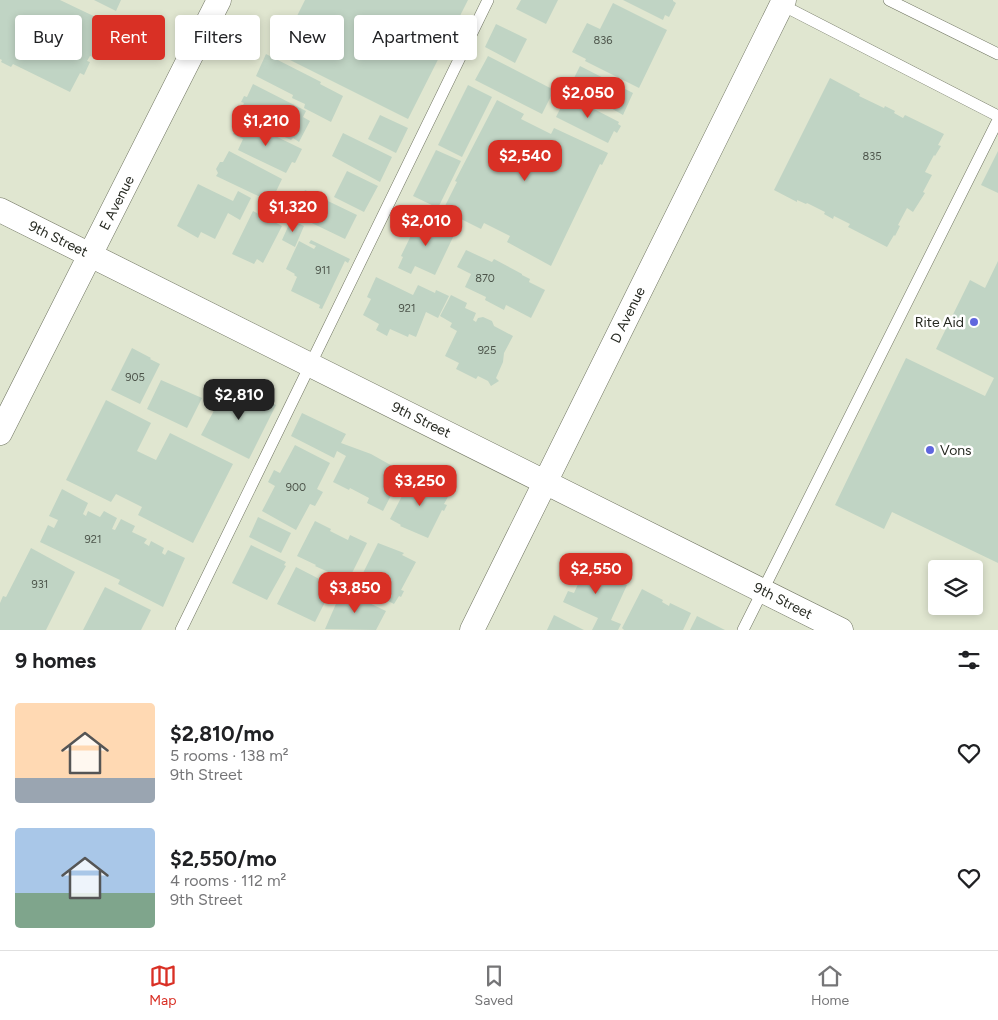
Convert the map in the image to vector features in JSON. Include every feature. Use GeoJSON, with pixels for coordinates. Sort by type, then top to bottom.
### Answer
{"type":"FeatureCollection","features":[{"type":"Feature","properties":{"kind":"street","name":"E Avenue"},"geometry":{"type":"LineString","coordinates":[[0,433],[219,0]]}},
{"type":"Feature","properties":{"kind":"street","name":"D Avenue"},"geometry":{"type":"LineString","coordinates":[[472,630],[783,2]]}},
{"type":"Feature","properties":{"kind":"street","name":"9th Street"},"geometry":{"type":"LineString","coordinates":[[0,210],[841,630]]}},
{"type":"Feature","properties":{"kind":"lane"},"geometry":{"type":"LineString","coordinates":[[181,630],[488,0]]}},
{"type":"Feature","properties":{"kind":"lane"},"geometry":{"type":"LineString","coordinates":[[889,0],[998,54]]}},
{"type":"Feature","properties":{"kind":"lane"},"geometry":{"type":"LineString","coordinates":[[783,2],[998,116]]}},
{"type":"Feature","properties":{"kind":"lane"},"geometry":{"type":"LineString","coordinates":[[742,630],[998,120]]}},
{"type":"Feature","properties":{"kind":"building"},"geometry":{"type":"Polygon","coordinates":[[[0,0],[60,0],[92,15],[92,57],[90,56],[87,61],[90,62],[84,75],[80,73],[70,92],[13,64],[11,67],[1,62],[2,60],[0,59],[0,0]]]}},
{"type":"Feature","properties":{"kind":"building"},"geometry":{"type":"Polygon","coordinates":[[[94,0],[121,0],[116,11],[94,0]]]}},
{"type":"Feature","properties":{"kind":"building"},"geometry":{"type":"Polygon","coordinates":[[[305,0],[468,0],[460,15],[354,15],[354,60],[438,60],[408,119],[290,60],[344,60],[344,15],[298,15],[305,0]]]}},
{"type":"Feature","properties":{"kind":"building"},"geometry":{"type":"Polygon","coordinates":[[[521,0],[558,0],[546,24],[516,9],[521,0]]]}},
{"type":"Feature","properties":{"kind":"building"},"geometry":{"type":"Polygon","coordinates":[[[623,0],[673,0],[676,3],[669,17],[665,15],[663,20],[623,0]]]}},
{"type":"Feature","properties":{"kind":"building"},"geometry":{"type":"Polygon","coordinates":[[[613,3],[667,30],[639,88],[585,61],[586,59],[572,52],[587,23],[600,29],[613,3]]]}},
{"type":"Feature","properties":{"kind":"building"},"geometry":{"type":"Polygon","coordinates":[[[496,24],[527,39],[515,63],[485,47],[496,24]]]}},
{"type":"Feature","properties":{"kind":"building"},"geometry":{"type":"Polygon","coordinates":[[[266,54],[270,56],[270,60],[278,60],[321,82],[320,84],[343,96],[331,122],[304,108],[305,104],[292,98],[293,95],[256,76],[266,54]]]}},
{"type":"Feature","properties":{"kind":"building"},"geometry":{"type":"Polygon","coordinates":[[[488,56],[554,90],[542,114],[475,80],[488,56]]]}},
{"type":"Feature","properties":{"kind":"building"},"geometry":{"type":"Polygon","coordinates":[[[580,66],[633,93],[623,115],[593,98],[592,100],[569,88],[580,66]]]}},
{"type":"Feature","properties":{"kind":"building"},"geometry":{"type":"Polygon","coordinates":[[[830,78],[860,94],[859,96],[895,111],[894,113],[903,118],[905,115],[944,134],[938,145],[941,146],[925,172],[932,175],[923,192],[925,193],[913,212],[907,208],[898,225],[900,226],[895,236],[887,247],[848,227],[850,224],[834,216],[833,219],[824,214],[825,212],[807,203],[797,200],[797,202],[774,190],[830,78]]]}},
{"type":"Feature","properties":{"kind":"building"},"geometry":{"type":"Polygon","coordinates":[[[253,84],[306,111],[303,117],[310,121],[299,142],[239,115],[244,103],[241,102],[244,96],[247,97],[253,84]]]}},
{"type":"Feature","properties":{"kind":"building"},"geometry":{"type":"Polygon","coordinates":[[[468,85],[492,97],[462,157],[438,145],[468,85]]]}},
{"type":"Feature","properties":{"kind":"building"},"geometry":{"type":"Polygon","coordinates":[[[567,95],[619,122],[618,124],[621,126],[617,133],[614,131],[608,143],[556,117],[567,95]]]}},
{"type":"Feature","properties":{"kind":"building"},"geometry":{"type":"Polygon","coordinates":[[[497,100],[524,114],[521,119],[551,134],[554,128],[608,153],[602,165],[600,164],[551,266],[507,242],[510,236],[484,223],[481,229],[443,210],[457,182],[455,181],[497,100]]]}},
{"type":"Feature","properties":{"kind":"building"},"geometry":{"type":"Polygon","coordinates":[[[380,115],[408,128],[396,153],[368,139],[380,115]]]}},
{"type":"Feature","properties":{"kind":"building"},"geometry":{"type":"Polygon","coordinates":[[[240,119],[302,149],[295,163],[292,162],[286,173],[238,150],[243,139],[233,134],[240,119]]]}},
{"type":"Feature","properties":{"kind":"building"},"geometry":{"type":"Polygon","coordinates":[[[343,133],[392,157],[380,182],[332,156],[343,133]]]}},
{"type":"Feature","properties":{"kind":"building"},"geometry":{"type":"Polygon","coordinates":[[[436,150],[461,161],[438,208],[413,196],[436,150]]]}},
{"type":"Feature","properties":{"kind":"building"},"geometry":{"type":"Polygon","coordinates":[[[229,151],[282,179],[271,202],[216,176],[218,173],[216,169],[220,162],[223,162],[229,151]]]}},
{"type":"Feature","properties":{"kind":"building"},"geometry":{"type":"Polygon","coordinates":[[[998,151],[998,193],[981,185],[998,151]]]}},
{"type":"Feature","properties":{"kind":"building"},"geometry":{"type":"Polygon","coordinates":[[[347,171],[378,186],[364,212],[334,197],[347,171]]]}},
{"type":"Feature","properties":{"kind":"building"},"geometry":{"type":"Polygon","coordinates":[[[198,184],[233,201],[238,191],[251,198],[240,220],[228,213],[215,239],[201,232],[198,238],[177,226],[198,184]]]}},
{"type":"Feature","properties":{"kind":"building"},"geometry":{"type":"Polygon","coordinates":[[[305,190],[357,215],[345,239],[293,214],[305,190]]]}},
{"type":"Feature","properties":{"kind":"building"},"geometry":{"type":"Polygon","coordinates":[[[253,211],[282,226],[263,263],[257,259],[254,264],[232,254],[253,211]]]}},
{"type":"Feature","properties":{"kind":"building"},"geometry":{"type":"Polygon","coordinates":[[[420,217],[455,233],[435,275],[415,266],[411,274],[398,268],[403,257],[401,256],[420,217]]]}},
{"type":"Feature","properties":{"kind":"building"},"geometry":{"type":"Polygon","coordinates":[[[291,220],[304,226],[295,247],[282,240],[291,220]]]}},
{"type":"Feature","properties":{"kind":"building"},"geometry":{"type":"Polygon","coordinates":[[[311,240],[350,259],[348,263],[345,261],[322,309],[319,308],[320,305],[291,291],[297,277],[286,269],[299,241],[314,249],[316,246],[309,243],[311,240]]]}},
{"type":"Feature","properties":{"kind":"building"},"geometry":{"type":"Polygon","coordinates":[[[466,250],[492,262],[494,259],[522,274],[530,279],[529,282],[545,290],[531,318],[506,305],[504,310],[485,300],[486,297],[465,287],[471,274],[457,267],[466,250]]]}},
{"type":"Feature","properties":{"kind":"building","name":"Vons"},"geometry":{"type":"Polygon","coordinates":[[[998,261],[998,563],[892,512],[884,529],[835,505],[906,358],[985,396],[994,378],[936,349],[970,280],[985,288],[998,261]]]}},
{"type":"Feature","properties":{"kind":"building"},"geometry":{"type":"Polygon","coordinates":[[[376,277],[413,295],[418,285],[435,293],[436,290],[449,296],[438,318],[426,312],[416,337],[409,334],[408,337],[390,329],[387,336],[376,330],[379,324],[363,315],[371,299],[367,297],[376,277]]]}},
{"type":"Feature","properties":{"kind":"building"},"geometry":{"type":"Polygon","coordinates":[[[451,295],[467,303],[465,308],[476,313],[473,320],[476,322],[478,318],[483,317],[492,321],[494,326],[513,336],[504,353],[503,362],[496,378],[499,381],[491,386],[488,381],[478,376],[476,379],[456,369],[459,363],[445,356],[457,331],[450,327],[452,323],[440,316],[451,295]]]}},
{"type":"Feature","properties":{"kind":"building"},"geometry":{"type":"Polygon","coordinates":[[[132,348],[160,364],[140,404],[111,390],[132,348]]]}},
{"type":"Feature","properties":{"kind":"building"},"geometry":{"type":"Polygon","coordinates":[[[161,380],[202,398],[187,428],[147,409],[161,380]]]}},
{"type":"Feature","properties":{"kind":"building"},"geometry":{"type":"Polygon","coordinates":[[[229,382],[276,405],[249,459],[201,435],[218,403],[223,406],[228,396],[223,393],[229,382]]]}},
{"type":"Feature","properties":{"kind":"building"},"geometry":{"type":"Polygon","coordinates":[[[106,400],[151,423],[137,451],[156,460],[170,433],[233,464],[193,543],[138,515],[142,507],[116,494],[111,502],[66,480],[106,400]]]}},
{"type":"Feature","properties":{"kind":"building"},"geometry":{"type":"Polygon","coordinates":[[[302,413],[346,434],[341,443],[371,454],[403,472],[383,511],[367,503],[369,498],[333,482],[346,456],[337,451],[334,458],[291,436],[302,413]]]}},
{"type":"Feature","properties":{"kind":"building"},"geometry":{"type":"Polygon","coordinates":[[[295,445],[330,463],[317,489],[323,492],[315,506],[310,504],[296,530],[262,511],[275,486],[268,482],[274,470],[280,473],[295,445]]]}},
{"type":"Feature","properties":{"kind":"building"},"geometry":{"type":"Polygon","coordinates":[[[412,477],[431,484],[430,486],[449,495],[444,504],[447,505],[444,511],[442,510],[428,538],[400,526],[390,519],[412,477]]]}},
{"type":"Feature","properties":{"kind":"building"},"geometry":{"type":"Polygon","coordinates":[[[62,489],[88,503],[83,514],[86,516],[88,511],[100,517],[104,511],[117,518],[112,529],[115,530],[121,519],[135,526],[132,532],[147,539],[144,543],[149,546],[151,541],[164,548],[162,553],[165,555],[168,550],[185,558],[163,607],[118,584],[120,580],[40,542],[48,525],[54,528],[58,520],[49,516],[62,489]]]}},
{"type":"Feature","properties":{"kind":"building"},"geometry":{"type":"Polygon","coordinates":[[[258,517],[291,533],[281,553],[249,537],[258,517]]]}},
{"type":"Feature","properties":{"kind":"building"},"geometry":{"type":"Polygon","coordinates":[[[315,521],[348,540],[350,535],[367,543],[348,581],[297,556],[315,521]]]}},
{"type":"Feature","properties":{"kind":"building"},"geometry":{"type":"Polygon","coordinates":[[[378,543],[404,553],[402,555],[416,562],[401,590],[404,591],[401,597],[399,596],[394,604],[357,585],[378,543]]]}},
{"type":"Feature","properties":{"kind":"building"},"geometry":{"type":"Polygon","coordinates":[[[251,545],[286,562],[284,565],[286,566],[267,600],[232,583],[251,545]]]}},
{"type":"Feature","properties":{"kind":"building"},"geometry":{"type":"Polygon","coordinates":[[[31,548],[75,572],[46,630],[0,630],[0,603],[3,596],[6,597],[31,548]]]}},
{"type":"Feature","properties":{"kind":"building"},"geometry":{"type":"Polygon","coordinates":[[[578,559],[600,570],[599,573],[627,585],[611,620],[621,624],[618,630],[592,630],[598,618],[563,602],[568,591],[574,593],[579,582],[569,577],[578,559]]]}},
{"type":"Feature","properties":{"kind":"building"},"geometry":{"type":"Polygon","coordinates":[[[296,567],[333,586],[315,622],[277,604],[296,567]]]}},
{"type":"Feature","properties":{"kind":"building"},"geometry":{"type":"Polygon","coordinates":[[[105,587],[151,610],[141,630],[83,630],[105,587]]]}},
{"type":"Feature","properties":{"kind":"building"},"geometry":{"type":"Polygon","coordinates":[[[642,589],[663,600],[662,602],[669,606],[670,603],[691,613],[683,630],[624,630],[622,628],[642,589]]]}},
{"type":"Feature","properties":{"kind":"building"},"geometry":{"type":"Polygon","coordinates":[[[342,590],[386,611],[376,630],[325,629],[342,590]]]}},
{"type":"Feature","properties":{"kind":"building"},"geometry":{"type":"Polygon","coordinates":[[[554,615],[584,630],[547,630],[554,615]]]}},
{"type":"Feature","properties":{"kind":"building"},"geometry":{"type":"Polygon","coordinates":[[[697,616],[725,630],[690,630],[697,616]]]}},
{"type":"Feature","properties":{"kind":"place","name":"Rite Aid"},"geometry":{"type":"Point","coordinates":[974,322]}},
{"type":"Feature","properties":{"kind":"place","name":"Vons"},"geometry":{"type":"Point","coordinates":[930,450]}}]}
